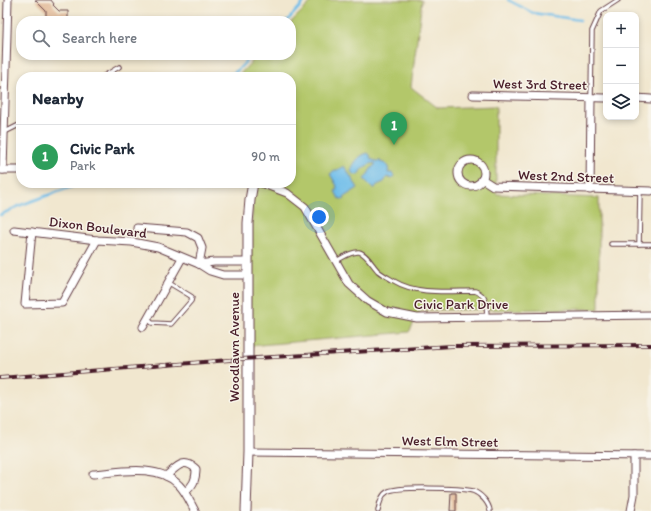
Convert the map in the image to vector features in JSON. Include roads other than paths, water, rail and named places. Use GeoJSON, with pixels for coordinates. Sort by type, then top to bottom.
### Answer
{"type":"FeatureCollection","features":[{"type":"Feature","properties":{"kind":"street"},"geometry":{"type":"LineString","coordinates":[[8,0],[2,91],[5,132],[2,170],[16,170]]}},
{"type":"Feature","properties":{"kind":"street","name":"West 3rd Street"},"geometry":{"type":"LineString","coordinates":[[473,95],[603,98]]}},
{"type":"Feature","properties":{"kind":"street"},"geometry":{"type":"LineString","coordinates":[[590,190],[591,98]]}},
{"type":"Feature","properties":{"kind":"street"},"geometry":{"type":"LineString","coordinates":[[639,98],[651,99]]}},
{"type":"Feature","properties":{"kind":"street","name":"West 2nd Street"},"geometry":{"type":"LineString","coordinates":[[482,179],[493,186],[651,191]]}},
{"type":"Feature","properties":{"kind":"street","name":"Woodlawn Avenue"},"geometry":{"type":"LineString","coordinates":[[246,511],[248,452],[248,223],[252,188]]}},
{"type":"Feature","properties":{"kind":"street","name":"Civic Park Drive"},"geometry":{"type":"LineString","coordinates":[[275,188],[287,192],[305,207],[319,230],[335,262],[349,284],[368,301],[387,312],[417,318],[651,315]]}},
{"type":"Feature","properties":{"kind":"street"},"geometry":{"type":"LineString","coordinates":[[137,228],[187,232],[198,238],[202,248],[199,264]]}},
{"type":"Feature","properties":{"kind":"street","name":"Dixon Boulevard"},"geometry":{"type":"LineString","coordinates":[[14,230],[97,240],[132,242],[158,247],[199,264],[210,271],[223,275],[248,275]]}},
{"type":"Feature","properties":{"kind":"street"},"geometry":{"type":"LineString","coordinates":[[32,232],[25,304],[62,302],[97,240]]}},
{"type":"Feature","properties":{"kind":"street"},"geometry":{"type":"LineString","coordinates":[[143,327],[182,258]]}},
{"type":"Feature","properties":{"kind":"street","name":"Dixon Boulevard"},"geometry":{"type":"LineString","coordinates":[[199,264],[214,262],[248,262]]}},
{"type":"Feature","properties":{"kind":"street","name":"West Elm Street"},"geometry":{"type":"LineString","coordinates":[[248,452],[651,456]]}},
{"type":"Feature","properties":{"kind":"street"},"geometry":{"type":"LineString","coordinates":[[631,511],[634,495],[634,456]]}},
{"type":"Feature","properties":{"kind":"street"},"geometry":{"type":"LineString","coordinates":[[166,476],[178,465],[184,463],[191,465],[196,470],[195,482],[192,487],[185,492]]}},
{"type":"Feature","properties":{"kind":"street"},"geometry":{"type":"LineString","coordinates":[[93,474],[143,470],[156,472],[178,483],[185,492],[195,511]]}},
{"type":"Feature","properties":{"kind":"lane"},"geometry":{"type":"LineString","coordinates":[[591,98],[592,31],[601,11],[618,0]]}},
{"type":"Feature","properties":{"kind":"lane"},"geometry":{"type":"LineString","coordinates":[[111,72],[120,67]]}},
{"type":"Feature","properties":{"kind":"lane"},"geometry":{"type":"LineString","coordinates":[[5,132],[16,126]]}},
{"type":"Feature","properties":{"kind":"lane"},"geometry":{"type":"LineString","coordinates":[[639,244],[640,191]]}},
{"type":"Feature","properties":{"kind":"lane"},"geometry":{"type":"LineString","coordinates":[[611,244],[651,244]]}},
{"type":"Feature","properties":{"kind":"lane"},"geometry":{"type":"LineString","coordinates":[[335,262],[350,254],[361,252],[379,271],[395,282],[412,289],[430,291],[475,291],[482,293],[485,298],[487,318]]}},
{"type":"Feature","properties":{"kind":"lane"},"geometry":{"type":"LineString","coordinates":[[148,319],[152,323],[171,324],[191,301],[192,297],[169,283]]}},
{"type":"Feature","properties":{"kind":"lane"},"geometry":{"type":"LineString","coordinates":[[378,511],[384,495],[387,492],[397,488],[452,488],[474,492],[490,506],[490,511]]}},
{"type":"Feature","properties":{"kind":"water"},"geometry":{"type":"Polygon","coordinates":[[[368,153],[371,159],[378,162],[380,160],[380,162],[386,164],[388,167],[388,173],[392,173],[394,176],[392,179],[387,177],[384,182],[377,185],[374,189],[364,179],[375,163],[364,167],[357,174],[353,174],[351,171],[357,159],[368,153]]]}},
{"type":"Feature","properties":{"kind":"water"},"geometry":{"type":"Polygon","coordinates":[[[344,166],[358,188],[342,200],[341,198],[339,199],[335,191],[337,190],[337,186],[330,174],[344,166]]]}},
{"type":"Feature","properties":{"kind":"waterway"},"geometry":{"type":"LineString","coordinates":[[292,16],[306,0]]}},
{"type":"Feature","properties":{"kind":"waterway"},"geometry":{"type":"LineString","coordinates":[[508,0],[533,13],[580,20]]}},
{"type":"Feature","properties":{"kind":"waterway"},"geometry":{"type":"LineString","coordinates":[[235,72],[247,60]]}},
{"type":"Feature","properties":{"kind":"waterway"},"geometry":{"type":"LineString","coordinates":[[0,215],[21,205],[68,188]]}},
{"type":"Feature","properties":{"kind":"railway"},"geometry":{"type":"LineString","coordinates":[[0,378],[242,359],[452,346],[651,345]]}},
{"type":"Feature","properties":{"kind":"place","name":"Civic Park"},"geometry":{"type":"Point","coordinates":[394,145]}}]}
